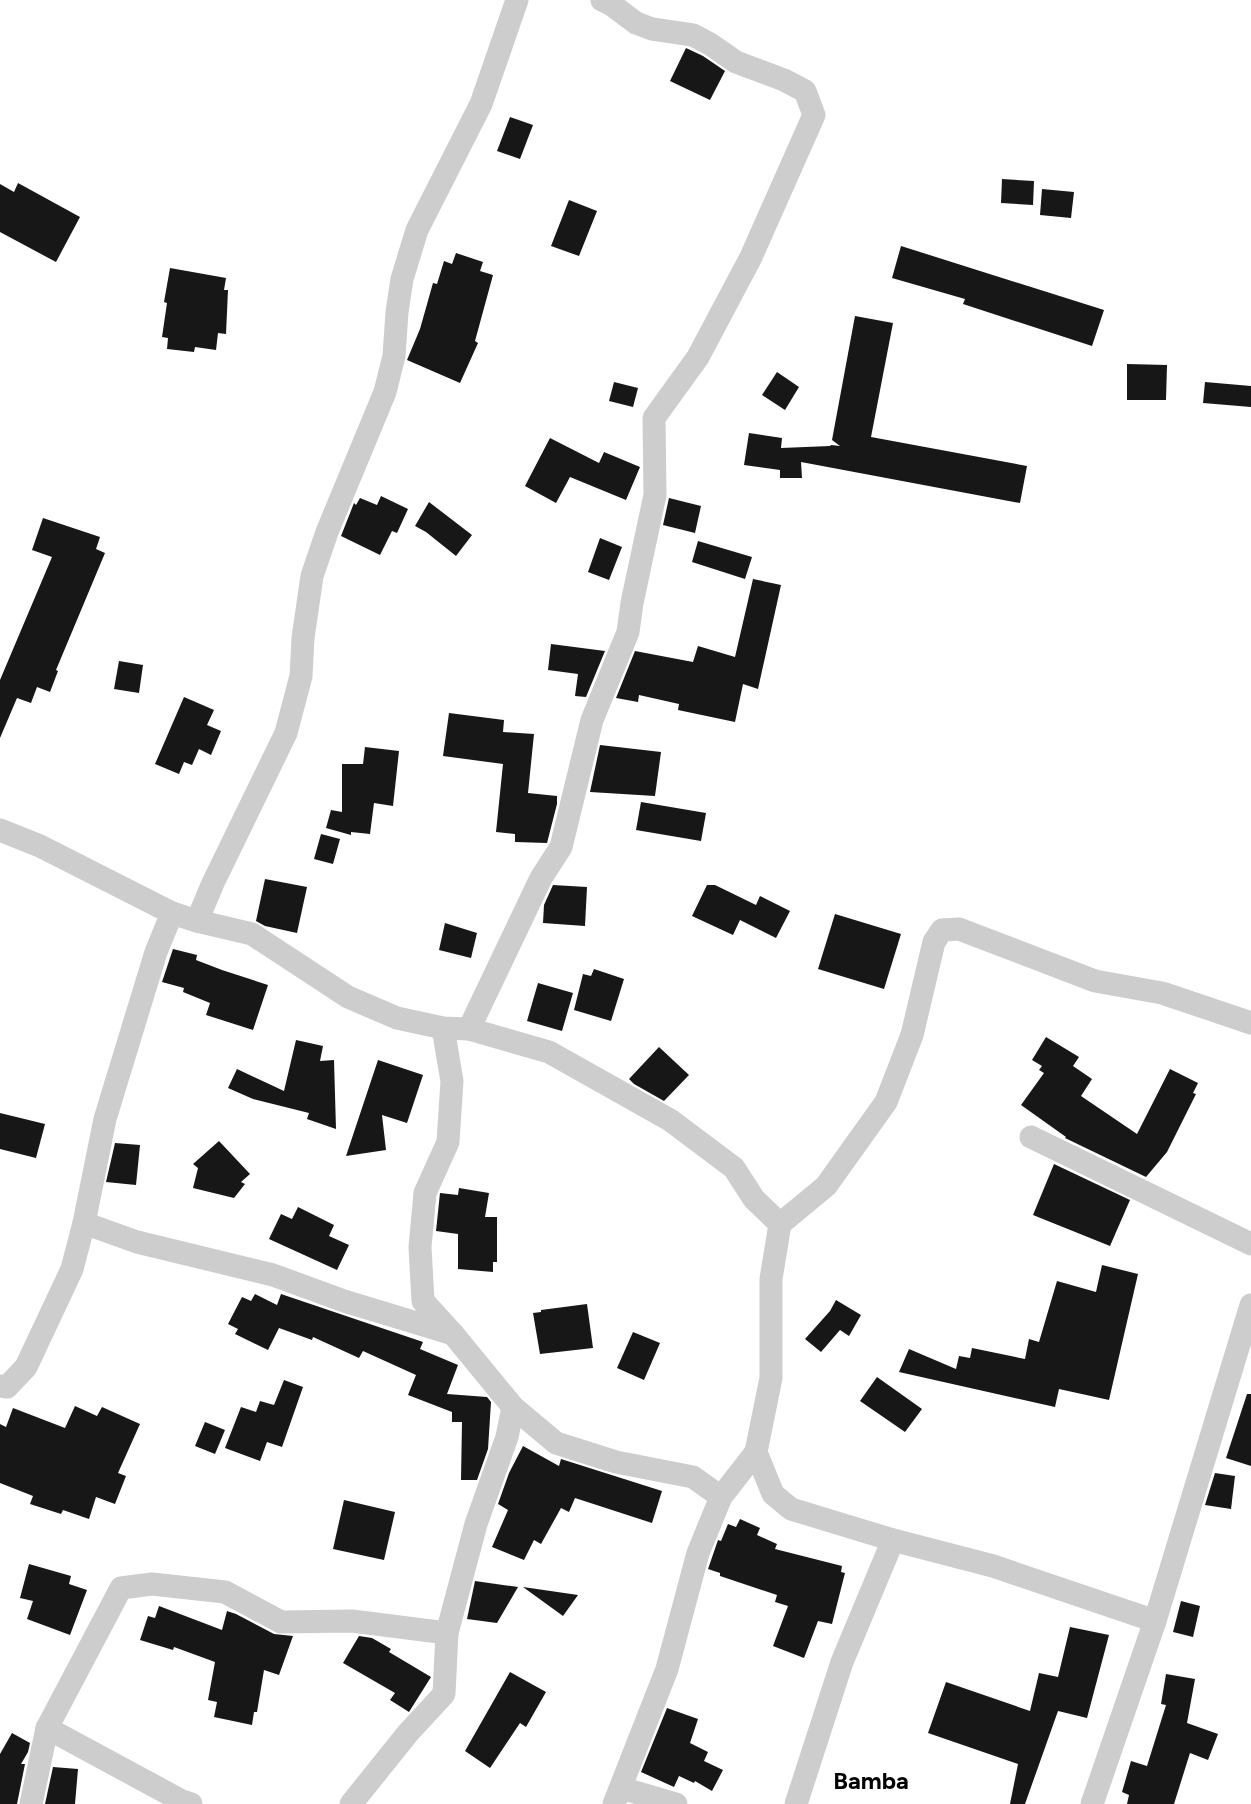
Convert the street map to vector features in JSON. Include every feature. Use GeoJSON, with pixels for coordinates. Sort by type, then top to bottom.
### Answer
{"type":"FeatureCollection","features":[{"type":"Feature","properties":{"kind":"street"},"geometry":{"type":"LineString","coordinates":[[197,921],[286,733],[301,677],[303,638],[312,576],[327,532],[385,392],[394,356],[402,279],[417,230],[481,104],[517,0]]}},
{"type":"Feature","properties":{"kind":"street"},"geometry":{"type":"LineString","coordinates":[[469,1029],[541,878],[561,848],[592,720],[628,632],[655,495],[654,418],[698,357],[751,257],[814,115],[806,91],[736,62],[693,35],[652,29],[636,23],[602,0]]}},
{"type":"Feature","properties":{"kind":"street"},"geometry":{"type":"LineString","coordinates":[[0,830],[40,846],[172,913],[252,934],[348,997],[397,1018],[443,1028],[469,1029],[549,1052],[670,1120],[734,1168],[754,1199],[780,1224]]}},
{"type":"Feature","properties":{"kind":"street"},"geometry":{"type":"LineString","coordinates":[[2,1393],[26,1367],[72,1269],[106,1119],[156,952],[172,913]]}},
{"type":"Feature","properties":{"kind":"street"},"geometry":{"type":"LineString","coordinates":[[677,1804],[617,1796],[667,1669],[698,1553],[721,1497],[756,1452],[771,1378],[771,1279],[780,1224],[826,1186],[886,1102],[912,1035],[934,943],[942,930],[959,929],[1096,981],[1162,993],[1251,1023]]}},
{"type":"Feature","properties":{"kind":"street"},"geometry":{"type":"LineString","coordinates":[[443,1028],[452,1081],[448,1142],[425,1192],[420,1247],[423,1301],[513,1407],[556,1443],[617,1462],[693,1477],[721,1497]]}},
{"type":"Feature","properties":{"kind":"street"},"geometry":{"type":"LineString","coordinates":[[1031,1137],[1251,1244]]}},
{"type":"Feature","properties":{"kind":"street"},"geometry":{"type":"LineString","coordinates":[[84,1223],[137,1242],[272,1275],[344,1301],[453,1334]]}},
{"type":"Feature","properties":{"kind":"street"},"geometry":{"type":"LineString","coordinates":[[1092,1804],[1155,1621],[1251,1305]]}},
{"type":"Feature","properties":{"kind":"street"},"geometry":{"type":"LineString","coordinates":[[351,1804],[408,1733],[444,1694],[447,1633],[476,1524],[507,1437],[513,1407]]}},
{"type":"Feature","properties":{"kind":"street"},"geometry":{"type":"LineString","coordinates":[[756,1452],[773,1493],[791,1510],[993,1566],[1155,1621]]}},
{"type":"Feature","properties":{"kind":"street"},"geometry":{"type":"LineString","coordinates":[[796,1804],[842,1662],[893,1540]]}},
{"type":"Feature","properties":{"kind":"street"},"geometry":{"type":"LineString","coordinates":[[31,1804],[47,1728],[121,1588],[152,1584],[225,1592],[281,1622],[352,1621],[447,1633]]}},
{"type":"Feature","properties":{"kind":"street"},"geometry":{"type":"LineString","coordinates":[[47,1728],[191,1804]]}},
{"type":"Feature","properties":{"kind":"building"},"geometry":{"type":"Polygon","coordinates":[[[686,48],[725,71],[710,100],[670,81],[686,48]]]}},
{"type":"Feature","properties":{"kind":"building"},"geometry":{"type":"Polygon","coordinates":[[[510,117],[533,125],[520,159],[497,151],[510,117]]]}},
{"type":"Feature","properties":{"kind":"building"},"geometry":{"type":"Polygon","coordinates":[[[1002,179],[1034,181],[1033,205],[1001,203],[1002,179]]]}},
{"type":"Feature","properties":{"kind":"building"},"geometry":{"type":"Polygon","coordinates":[[[18,183],[80,217],[56,262],[0,232],[0,184],[14,192],[18,183]]]}},
{"type":"Feature","properties":{"kind":"building"},"geometry":{"type":"Polygon","coordinates":[[[1042,189],[1074,192],[1071,218],[1040,215],[1042,189]]]}},
{"type":"Feature","properties":{"kind":"building"},"geometry":{"type":"Polygon","coordinates":[[[569,200],[597,211],[579,256],[551,246],[569,200]]]}},
{"type":"Feature","properties":{"kind":"building"},"geometry":{"type":"Polygon","coordinates":[[[901,246],[1104,310],[1092,346],[963,304],[965,299],[892,278],[901,246]]]}},
{"type":"Feature","properties":{"kind":"building"},"geometry":{"type":"Polygon","coordinates":[[[456,253],[483,262],[480,271],[493,275],[475,341],[478,343],[460,383],[407,360],[420,329],[433,283],[437,284],[444,261],[452,264],[456,253]]]}},
{"type":"Feature","properties":{"kind":"building"},"geometry":{"type":"Polygon","coordinates":[[[170,268],[226,278],[226,334],[218,333],[216,350],[195,347],[194,352],[167,349],[168,338],[162,337],[170,268]]]}},
{"type":"Feature","properties":{"kind":"building"},"geometry":{"type":"Polygon","coordinates":[[[855,316],[893,323],[871,437],[1027,466],[1020,503],[801,462],[802,478],[780,478],[780,470],[744,465],[749,433],[782,438],[781,448],[840,446],[832,440],[855,316]]]}},
{"type":"Feature","properties":{"kind":"building"},"geometry":{"type":"Polygon","coordinates":[[[1127,364],[1167,365],[1166,400],[1127,400],[1127,364]]]}},
{"type":"Feature","properties":{"kind":"building"},"geometry":{"type":"Polygon","coordinates":[[[777,372],[799,387],[785,410],[762,395],[777,372]]]}},
{"type":"Feature","properties":{"kind":"building"},"geometry":{"type":"Polygon","coordinates":[[[614,382],[638,388],[633,407],[609,401],[614,382]]]}},
{"type":"Feature","properties":{"kind":"building"},"geometry":{"type":"Polygon","coordinates":[[[1205,382],[1251,386],[1251,407],[1203,403],[1205,382]]]}},
{"type":"Feature","properties":{"kind":"building"},"geometry":{"type":"Polygon","coordinates":[[[550,438],[599,463],[604,452],[640,467],[626,500],[570,477],[556,503],[525,486],[550,438]]]}},
{"type":"Feature","properties":{"kind":"building"},"geometry":{"type":"Polygon","coordinates":[[[381,496],[408,509],[397,533],[392,531],[380,555],[341,536],[354,503],[356,505],[360,498],[377,505],[381,496]]]}},
{"type":"Feature","properties":{"kind":"building"},"geometry":{"type":"Polygon","coordinates":[[[669,498],[701,506],[695,533],[663,525],[669,498]]]}},
{"type":"Feature","properties":{"kind":"building"},"geometry":{"type":"Polygon","coordinates":[[[429,502],[472,535],[456,556],[415,526],[429,502]]]}},
{"type":"Feature","properties":{"kind":"building"},"geometry":{"type":"Polygon","coordinates":[[[43,518],[100,537],[96,549],[105,553],[56,670],[58,671],[50,692],[37,687],[31,703],[17,698],[0,738],[0,680],[52,557],[32,550],[43,518]]]}},
{"type":"Feature","properties":{"kind":"building"},"geometry":{"type":"Polygon","coordinates":[[[600,538],[622,547],[609,580],[588,572],[600,538]]]}},
{"type":"Feature","properties":{"kind":"building"},"geometry":{"type":"Polygon","coordinates":[[[698,541],[752,557],[745,579],[692,562],[698,541]]]}},
{"type":"Feature","properties":{"kind":"building"},"geometry":{"type":"Polygon","coordinates":[[[753,579],[781,585],[758,689],[743,684],[735,722],[678,710],[679,704],[639,695],[638,702],[616,698],[635,651],[693,662],[698,646],[735,657],[753,579]]]}},
{"type":"Feature","properties":{"kind":"building"},"geometry":{"type":"Polygon","coordinates":[[[551,644],[605,651],[586,697],[575,696],[578,674],[548,670],[551,644]]]}},
{"type":"Feature","properties":{"kind":"building"},"geometry":{"type":"Polygon","coordinates":[[[119,661],[143,665],[139,693],[114,689],[119,661]]]}},
{"type":"Feature","properties":{"kind":"building"},"geometry":{"type":"Polygon","coordinates":[[[184,697],[214,710],[207,725],[221,731],[211,755],[199,749],[192,765],[184,762],[179,774],[155,764],[184,697]]]}},
{"type":"Feature","properties":{"kind":"building"},"geometry":{"type":"Polygon","coordinates":[[[449,713],[504,720],[503,732],[534,734],[528,793],[557,796],[547,843],[515,842],[515,834],[496,832],[503,764],[443,756],[449,713]]]}},
{"type":"Feature","properties":{"kind":"building"},"geometry":{"type":"Polygon","coordinates":[[[600,745],[661,752],[655,796],[590,792],[600,745]]]}},
{"type":"Feature","properties":{"kind":"building"},"geometry":{"type":"Polygon","coordinates":[[[365,747],[399,751],[393,806],[374,803],[370,834],[351,832],[351,835],[326,828],[331,810],[342,812],[342,764],[363,764],[365,747]]]}},
{"type":"Feature","properties":{"kind":"building"},"geometry":{"type":"Polygon","coordinates":[[[641,802],[706,813],[701,841],[636,830],[641,802]]]}},
{"type":"Feature","properties":{"kind":"building"},"geometry":{"type":"Polygon","coordinates":[[[321,834],[340,839],[333,864],[314,859],[321,834]]]}},
{"type":"Feature","properties":{"kind":"building"},"geometry":{"type":"Polygon","coordinates":[[[265,879],[307,887],[297,933],[265,926],[256,921],[265,879]]]}},
{"type":"Feature","properties":{"kind":"building"},"geometry":{"type":"Polygon","coordinates":[[[553,885],[587,887],[585,926],[543,923],[544,905],[553,885]]]}},
{"type":"Feature","properties":{"kind":"building"},"geometry":{"type":"Polygon","coordinates":[[[707,885],[715,885],[756,905],[760,896],[790,911],[776,938],[740,920],[733,935],[692,916],[707,885]]]}},
{"type":"Feature","properties":{"kind":"building"},"geometry":{"type":"Polygon","coordinates":[[[835,914],[901,934],[884,989],[818,969],[835,914]]]}},
{"type":"Feature","properties":{"kind":"building"},"geometry":{"type":"Polygon","coordinates":[[[445,923],[477,933],[471,958],[439,950],[445,923]]]}},
{"type":"Feature","properties":{"kind":"building"},"geometry":{"type":"Polygon","coordinates":[[[173,949],[197,955],[196,960],[268,985],[253,1030],[206,1015],[210,1003],[183,992],[184,988],[162,982],[173,949]]]}},
{"type":"Feature","properties":{"kind":"building"},"geometry":{"type":"Polygon","coordinates":[[[594,969],[624,979],[611,1021],[574,1010],[583,974],[591,976],[594,969]]]}},
{"type":"Feature","properties":{"kind":"building"},"geometry":{"type":"Polygon","coordinates":[[[538,983],[573,993],[562,1031],[527,1021],[538,983]]]}},
{"type":"Feature","properties":{"kind":"building"},"geometry":{"type":"Polygon","coordinates":[[[1046,1037],[1079,1057],[1073,1066],[1092,1079],[1081,1096],[1137,1134],[1170,1069],[1198,1083],[1193,1093],[1196,1094],[1167,1152],[1146,1177],[1065,1138],[1021,1105],[1044,1073],[1039,1070],[1042,1066],[1032,1060],[1046,1037]]]}},
{"type":"Feature","properties":{"kind":"building"},"geometry":{"type":"Polygon","coordinates":[[[296,1040],[323,1046],[320,1061],[334,1060],[336,1129],[307,1119],[309,1113],[253,1099],[228,1088],[237,1069],[284,1091],[296,1040]]]}},
{"type":"Feature","properties":{"kind":"building"},"geometry":{"type":"Polygon","coordinates":[[[659,1047],[689,1075],[664,1101],[629,1079],[659,1047]]]}},
{"type":"Feature","properties":{"kind":"building"},"geometry":{"type":"Polygon","coordinates":[[[378,1060],[423,1075],[407,1123],[382,1115],[386,1150],[346,1156],[378,1060]]]}},
{"type":"Feature","properties":{"kind":"building"},"geometry":{"type":"Polygon","coordinates":[[[0,1113],[45,1124],[36,1158],[0,1149],[0,1113]]]}},
{"type":"Feature","properties":{"kind":"building"},"geometry":{"type":"Polygon","coordinates":[[[219,1141],[250,1174],[241,1182],[245,1184],[234,1198],[193,1188],[198,1168],[193,1164],[219,1141]]]}},
{"type":"Feature","properties":{"kind":"building"},"geometry":{"type":"Polygon","coordinates":[[[115,1143],[140,1145],[136,1185],[106,1182],[115,1143]]]}},
{"type":"Feature","properties":{"kind":"building"},"geometry":{"type":"Polygon","coordinates":[[[1054,1164],[1130,1200],[1110,1246],[1033,1215],[1054,1164]]]}},
{"type":"Feature","properties":{"kind":"building"},"geometry":{"type":"Polygon","coordinates":[[[459,1188],[489,1193],[485,1217],[497,1217],[497,1262],[493,1262],[493,1272],[458,1269],[458,1234],[436,1231],[440,1193],[458,1195],[459,1188]]]}},
{"type":"Feature","properties":{"kind":"building"},"geometry":{"type":"Polygon","coordinates":[[[298,1207],[334,1225],[329,1236],[349,1245],[337,1270],[269,1239],[281,1214],[292,1219],[298,1207]]]}},
{"type":"Feature","properties":{"kind":"building"},"geometry":{"type":"Polygon","coordinates":[[[1102,1265],[1138,1274],[1109,1400],[1059,1389],[1055,1407],[899,1372],[909,1349],[956,1369],[959,1356],[970,1358],[972,1348],[1025,1359],[1029,1339],[1039,1342],[1057,1281],[1096,1292],[1102,1265]]]}},
{"type":"Feature","properties":{"kind":"building"},"geometry":{"type":"Polygon","coordinates":[[[255,1294],[277,1305],[281,1294],[423,1342],[420,1349],[458,1365],[447,1394],[487,1397],[491,1402],[488,1449],[477,1480],[461,1480],[462,1422],[452,1422],[452,1412],[408,1395],[416,1375],[363,1351],[359,1358],[313,1337],[312,1340],[279,1328],[268,1350],[235,1334],[238,1329],[228,1324],[242,1297],[251,1301],[255,1294]]]}},
{"type":"Feature","properties":{"kind":"building"},"geometry":{"type":"Polygon","coordinates":[[[836,1300],[861,1315],[849,1336],[840,1330],[821,1352],[805,1339],[830,1311],[836,1300]]]}},
{"type":"Feature","properties":{"kind":"building"},"geometry":{"type":"Polygon","coordinates":[[[587,1304],[593,1348],[540,1354],[533,1313],[587,1304]]]}},
{"type":"Feature","properties":{"kind":"building"},"geometry":{"type":"Polygon","coordinates":[[[633,1332],[660,1343],[644,1380],[617,1368],[633,1332]]]}},
{"type":"Feature","properties":{"kind":"building"},"geometry":{"type":"Polygon","coordinates":[[[877,1377],[922,1409],[905,1432],[860,1401],[877,1377]]]}},
{"type":"Feature","properties":{"kind":"building"},"geometry":{"type":"Polygon","coordinates":[[[284,1380],[303,1387],[282,1447],[267,1442],[260,1461],[225,1448],[241,1407],[256,1412],[260,1401],[274,1405],[284,1380]]]}},
{"type":"Feature","properties":{"kind":"building"},"geometry":{"type":"Polygon","coordinates":[[[1247,1394],[1251,1394],[1251,1466],[1226,1458],[1247,1394]]]}},
{"type":"Feature","properties":{"kind":"building"},"geometry":{"type":"Polygon","coordinates":[[[75,1406],[97,1416],[102,1407],[140,1424],[118,1473],[126,1476],[115,1504],[96,1497],[89,1519],[63,1510],[61,1514],[30,1504],[33,1496],[0,1483],[0,1424],[6,1427],[13,1408],[65,1428],[75,1406]]]}},
{"type":"Feature","properties":{"kind":"building"},"geometry":{"type":"Polygon","coordinates":[[[205,1422],[225,1430],[215,1454],[195,1446],[205,1422]]]}},
{"type":"Feature","properties":{"kind":"building"},"geometry":{"type":"Polygon","coordinates":[[[523,1446],[559,1466],[561,1459],[662,1491],[652,1523],[575,1498],[569,1512],[561,1508],[541,1544],[534,1540],[524,1560],[492,1547],[508,1510],[498,1504],[509,1473],[523,1446]]]}},
{"type":"Feature","properties":{"kind":"building"},"geometry":{"type":"Polygon","coordinates":[[[1215,1473],[1235,1476],[1231,1509],[1205,1505],[1215,1473]]]}},
{"type":"Feature","properties":{"kind":"building"},"geometry":{"type":"Polygon","coordinates":[[[344,1500],[395,1512],[384,1560],[333,1549],[344,1500]]]}},
{"type":"Feature","properties":{"kind":"building"},"geometry":{"type":"Polygon","coordinates":[[[740,1519],[760,1528],[757,1535],[777,1544],[775,1549],[842,1566],[841,1572],[845,1573],[832,1624],[818,1621],[804,1658],[773,1646],[788,1606],[775,1602],[777,1595],[720,1576],[720,1573],[708,1569],[718,1540],[721,1541],[728,1524],[736,1527],[740,1519]]]}},
{"type":"Feature","properties":{"kind":"building"},"geometry":{"type":"Polygon","coordinates":[[[29,1564],[71,1576],[69,1584],[87,1590],[70,1635],[27,1619],[33,1601],[20,1598],[29,1564]]]}},
{"type":"Feature","properties":{"kind":"building"},"geometry":{"type":"Polygon","coordinates":[[[475,1581],[518,1587],[497,1623],[467,1619],[475,1581]]]}},
{"type":"Feature","properties":{"kind":"building"},"geometry":{"type":"Polygon","coordinates":[[[523,1587],[578,1595],[563,1616],[523,1587]]]}},
{"type":"Feature","properties":{"kind":"building"},"geometry":{"type":"Polygon","coordinates":[[[1181,1601],[1200,1606],[1193,1637],[1173,1632],[1181,1601]]]}},
{"type":"Feature","properties":{"kind":"building"},"geometry":{"type":"Polygon","coordinates":[[[159,1606],[222,1630],[227,1611],[274,1634],[293,1636],[279,1675],[264,1670],[257,1712],[254,1712],[252,1725],[214,1717],[217,1702],[208,1700],[215,1662],[174,1647],[173,1650],[140,1640],[148,1616],[155,1618],[159,1606]]]}},
{"type":"Feature","properties":{"kind":"building"},"geometry":{"type":"Polygon","coordinates":[[[1070,1627],[1109,1635],[1087,1718],[1058,1711],[1025,1804],[1010,1804],[1018,1764],[928,1733],[946,1682],[1030,1711],[1039,1673],[1058,1677],[1070,1627]]]}},
{"type":"Feature","properties":{"kind":"building"},"geometry":{"type":"Polygon","coordinates":[[[359,1636],[372,1638],[391,1649],[389,1652],[431,1677],[409,1712],[390,1700],[395,1693],[343,1663],[359,1636]]]}},
{"type":"Feature","properties":{"kind":"building"},"geometry":{"type":"Polygon","coordinates":[[[510,1672],[546,1692],[526,1727],[520,1723],[490,1768],[465,1751],[510,1672]]]}},
{"type":"Feature","properties":{"kind":"building"},"geometry":{"type":"Polygon","coordinates":[[[1166,1674],[1195,1679],[1187,1723],[1218,1734],[1208,1760],[1190,1753],[1174,1804],[1127,1804],[1129,1795],[1122,1792],[1131,1761],[1147,1766],[1166,1705],[1161,1704],[1166,1674]]]}},
{"type":"Feature","properties":{"kind":"building"},"geometry":{"type":"Polygon","coordinates":[[[667,1708],[698,1719],[690,1743],[708,1752],[704,1761],[723,1770],[712,1791],[679,1776],[674,1787],[641,1772],[667,1708]]]}},
{"type":"Feature","properties":{"kind":"building"},"geometry":{"type":"Polygon","coordinates":[[[12,1733],[30,1743],[21,1764],[25,1764],[17,1804],[0,1804],[0,1754],[12,1733]]]}},
{"type":"Feature","properties":{"kind":"building"},"geometry":{"type":"Polygon","coordinates":[[[53,1767],[78,1769],[75,1804],[45,1804],[53,1767]]]}},
{"type":"Feature","properties":{"kind":"district","name":"Bamba"},"geometry":{"type":"Point","coordinates":[871,1780]}}]}
